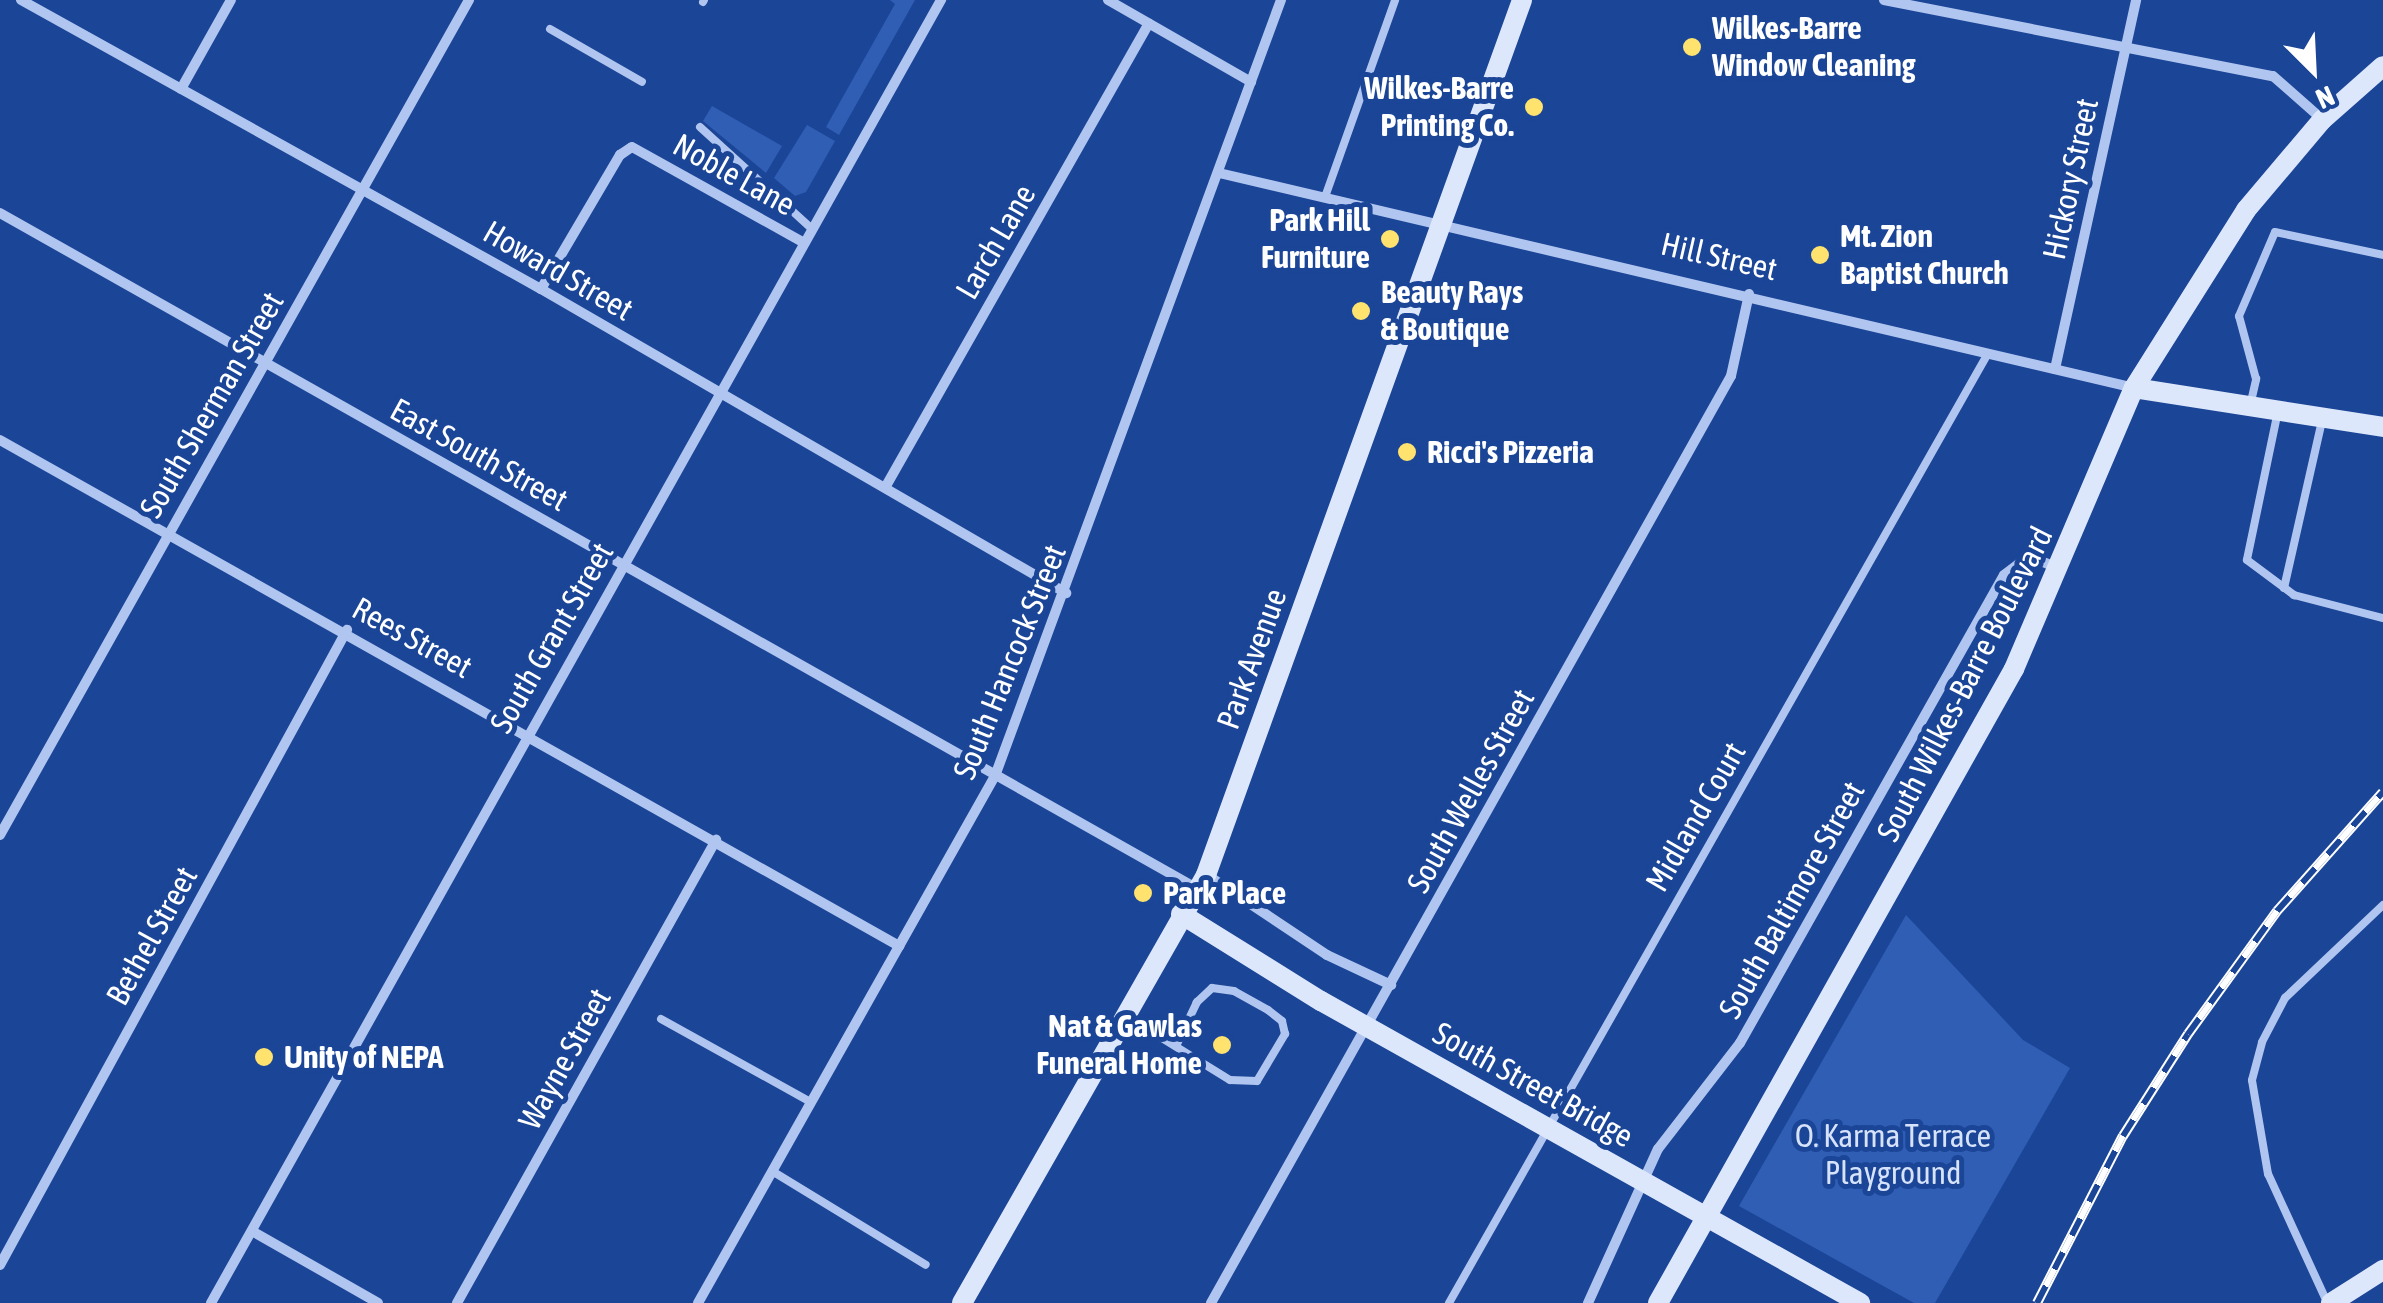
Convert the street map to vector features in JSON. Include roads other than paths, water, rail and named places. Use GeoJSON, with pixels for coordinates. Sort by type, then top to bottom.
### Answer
{"type":"FeatureCollection","features":[{"type":"Feature","properties":{"kind":"main road","name":"Park Avenue"},"geometry":{"type":"LineString","coordinates":[[962,1303],[1201,881],[1522,0]]}},
{"type":"Feature","properties":{"kind":"main road","name":"South Wilkes-Barre Boulevard"},"geometry":{"type":"LineString","coordinates":[[1658,1303],[1956,776],[2061,570],[2134,388],[2217,250],[2322,120],[2383,66]]}},
{"type":"Feature","properties":{"kind":"main road","name":"Hill Street"},"geometry":{"type":"LineString","coordinates":[[2134,388],[2383,427]]}},
{"type":"Feature","properties":{"kind":"main road","name":"South Street Bridge"},"geometry":{"type":"LineString","coordinates":[[1181,914],[1322,1002],[1860,1303]]}},
{"type":"Feature","properties":{"kind":"main road"},"geometry":{"type":"LineString","coordinates":[[2330,1303],[2383,1270]]}},
{"type":"Feature","properties":{"kind":"street","name":"Howard Street"},"geometry":{"type":"LineString","coordinates":[[21,0],[541,289],[1066,593]]}},
{"type":"Feature","properties":{"kind":"street"},"geometry":{"type":"LineString","coordinates":[[181,89],[232,0]]}},
{"type":"Feature","properties":{"kind":"street","name":"South Sherman Street"},"geometry":{"type":"LineString","coordinates":[[0,834],[469,0]]}},
{"type":"Feature","properties":{"kind":"street","name":"South Grant Street"},"geometry":{"type":"LineString","coordinates":[[211,1303],[527,732],[941,0]]}},
{"type":"Feature","properties":{"kind":"street"},"geometry":{"type":"LineString","coordinates":[[1108,0],[1250,82]]}},
{"type":"Feature","properties":{"kind":"street","name":"South Hancock Street"},"geometry":{"type":"LineString","coordinates":[[698,1303],[995,776],[1066,593],[1281,0]]}},
{"type":"Feature","properties":{"kind":"street","name":"Hickory Street"},"geometry":{"type":"LineString","coordinates":[[2055,369],[2136,0]]}},
{"type":"Feature","properties":{"kind":"street"},"geometry":{"type":"LineString","coordinates":[[1890,1],[2273,76],[2322,120]]}},
{"type":"Feature","properties":{"kind":"street","name":"Larch Lane"},"geometry":{"type":"LineString","coordinates":[[886,486],[1149,23]]}},
{"type":"Feature","properties":{"kind":"street","name":"Noble Lane"},"geometry":{"type":"LineString","coordinates":[[541,289],[620,154],[632,148],[803,242]]}},
{"type":"Feature","properties":{"kind":"street","name":"Hill Street"},"geometry":{"type":"LineString","coordinates":[[1219,173],[1749,294],[2134,388]]}},
{"type":"Feature","properties":{"kind":"street","name":"East South Street"},"geometry":{"type":"LineString","coordinates":[[0,213],[995,776],[1201,881],[1326,955],[1391,986]]}},
{"type":"Feature","properties":{"kind":"street","name":"South Welles Street"},"geometry":{"type":"LineString","coordinates":[[1211,1303],[1731,376],[1749,294]]}},
{"type":"Feature","properties":{"kind":"street","name":"Rees Street"},"geometry":{"type":"LineString","coordinates":[[0,440],[347,630],[899,946]]}},
{"type":"Feature","properties":{"kind":"street","name":"South Baltimore Street"},"geometry":{"type":"LineString","coordinates":[[1588,1303],[1658,1149],[1740,1043],[2004,575],[2029,556],[2061,570]]}},
{"type":"Feature","properties":{"kind":"street","name":"Bethel Street"},"geometry":{"type":"LineString","coordinates":[[0,1266],[347,630]]}},
{"type":"Feature","properties":{"kind":"street","name":"Wayne Street"},"geometry":{"type":"LineString","coordinates":[[458,1303],[716,840]]}},
{"type":"Feature","properties":{"kind":"street"},"geometry":{"type":"LineString","coordinates":[[252,1230],[378,1303]]}},
{"type":"Feature","properties":{"kind":"lane"},"geometry":{"type":"LineString","coordinates":[[1325,197],[1395,0]]}},
{"type":"Feature","properties":{"kind":"lane"},"geometry":{"type":"LineString","coordinates":[[550,29],[642,82]]}},
{"type":"Feature","properties":{"kind":"lane"},"geometry":{"type":"LineString","coordinates":[[700,127],[812,228]]}},
{"type":"Feature","properties":{"kind":"lane"},"geometry":{"type":"LineString","coordinates":[[2250,406],[2256,379],[2239,316],[2275,232],[2383,255]]}},
{"type":"Feature","properties":{"kind":"lane","name":"Midland Court"},"geometry":{"type":"LineString","coordinates":[[1449,1303],[1987,355]]}},
{"type":"Feature","properties":{"kind":"lane"},"geometry":{"type":"LineString","coordinates":[[2278,410],[2247,560],[2284,588],[2383,618]]}},
{"type":"Feature","properties":{"kind":"lane"},"geometry":{"type":"LineString","coordinates":[[2284,588],[2322,419]]}},
{"type":"Feature","properties":{"kind":"lane"},"geometry":{"type":"LineString","coordinates":[[2330,1303],[2268,1174],[2252,1080],[2284,998],[2383,905]]}},
{"type":"Feature","properties":{"kind":"lane"},"geometry":{"type":"LineString","coordinates":[[1124,1014],[1230,1080],[1257,1081],[1284,1034],[1282,1021],[1234,991],[1212,988],[1197,1002],[1176,1046]]}},
{"type":"Feature","properties":{"kind":"lane"},"geometry":{"type":"LineString","coordinates":[[661,1019],[811,1102]]}},
{"type":"Feature","properties":{"kind":"lane"},"geometry":{"type":"LineString","coordinates":[[772,1170],[926,1265]]}},
{"type":"Feature","properties":{"kind":"railway"},"geometry":{"type":"LineString","coordinates":[[2037,1303],[2123,1136],[2188,1034],[2277,911],[2383,792]]}},
{"type":"Feature","properties":{"kind":"place","name":"Wilkes-Barre Window Cleaning"},"geometry":{"type":"Point","coordinates":[1692,47]}},
{"type":"Feature","properties":{"kind":"place","name":"Wilkes-Barre Printing Co."},"geometry":{"type":"Point","coordinates":[1534,107]}},
{"type":"Feature","properties":{"kind":"place","name":"Park Hill Furniture"},"geometry":{"type":"Point","coordinates":[1390,239]}},
{"type":"Feature","properties":{"kind":"place","name":"Mt. Zion Baptist Church"},"geometry":{"type":"Point","coordinates":[1820,255]}},
{"type":"Feature","properties":{"kind":"place","name":"Beauty Rays & Boutique"},"geometry":{"type":"Point","coordinates":[1361,311]}},
{"type":"Feature","properties":{"kind":"place","name":"Ricci's Pizzeria"},"geometry":{"type":"Point","coordinates":[1407,452]}},
{"type":"Feature","properties":{"kind":"place","name":"Park Place"},"geometry":{"type":"Point","coordinates":[1143,893]}},
{"type":"Feature","properties":{"kind":"place","name":"Nat & Gawlas Funeral Home"},"geometry":{"type":"Point","coordinates":[1222,1045]}},
{"type":"Feature","properties":{"kind":"place","name":"Unity of NEPA"},"geometry":{"type":"Point","coordinates":[264,1057]}},
{"type":"Feature","properties":{"kind":"park label","name":"O. Karma Terrace Playground"},"geometry":{"type":"Point","coordinates":[1893,1156]}}]}
